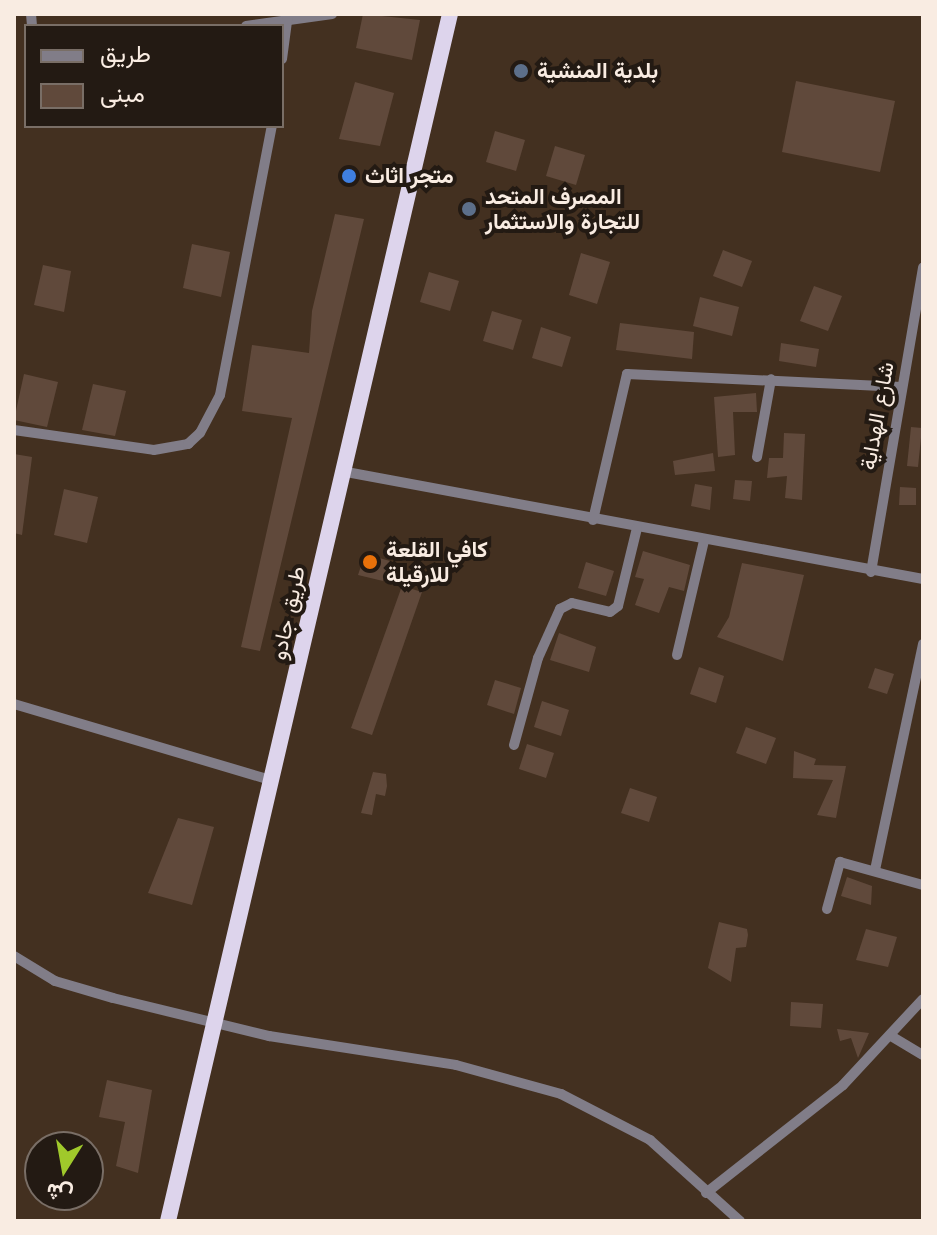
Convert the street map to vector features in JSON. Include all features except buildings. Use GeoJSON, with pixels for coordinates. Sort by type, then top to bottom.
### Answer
{"type":"FeatureCollection","features":[{"type":"Feature","properties":{"kind":"highway","name":"طريق جادو"},"geometry":{"type":"LineString","coordinates":[[168,1221],[211,1023],[450,14]]}},
{"type":"Feature","properties":{"kind":"street"},"geometry":{"type":"LineString","coordinates":[[256,24],[332,14]]}},
{"type":"Feature","properties":{"kind":"street"},"geometry":{"type":"LineString","coordinates":[[284,45],[288,18]]}},
{"type":"Feature","properties":{"kind":"street"},"geometry":{"type":"LineString","coordinates":[[14,430],[154,450],[188,444],[200,433],[220,395],[272,128]]}},
{"type":"Feature","properties":{"kind":"street","name":"شارع الهداية"},"geometry":{"type":"LineString","coordinates":[[871,572],[923,267]]}},
{"type":"Feature","properties":{"kind":"street"},"geometry":{"type":"LineString","coordinates":[[593,520],[627,374],[902,387]]}},
{"type":"Feature","properties":{"kind":"street"},"geometry":{"type":"LineString","coordinates":[[757,457],[771,379]]}},
{"type":"Feature","properties":{"kind":"street"},"geometry":{"type":"LineString","coordinates":[[341,471],[871,572],[923,579]]}},
{"type":"Feature","properties":{"kind":"street"},"geometry":{"type":"LineString","coordinates":[[514,745],[538,658],[560,609],[572,603],[610,612],[618,606],[637,528]]}},
{"type":"Feature","properties":{"kind":"street"},"geometry":{"type":"LineString","coordinates":[[677,655],[704,541]]}},
{"type":"Feature","properties":{"kind":"street"},"geometry":{"type":"LineString","coordinates":[[875,870],[923,644]]}},
{"type":"Feature","properties":{"kind":"street"},"geometry":{"type":"LineString","coordinates":[[14,704],[270,780]]}},
{"type":"Feature","properties":{"kind":"street"},"geometry":{"type":"LineString","coordinates":[[827,909],[840,862],[923,885]]}},
{"type":"Feature","properties":{"kind":"street"},"geometry":{"type":"LineString","coordinates":[[14,956],[55,981],[211,1023],[456,1065],[561,1094],[650,1140],[740,1221]]}},
{"type":"Feature","properties":{"kind":"street"},"geometry":{"type":"LineString","coordinates":[[706,1193],[843,1085],[923,999]]}},
{"type":"Feature","properties":{"kind":"street"},"geometry":{"type":"LineString","coordinates":[[891,1036],[923,1055]]}},
{"type":"Feature","properties":{"kind":"place","name":"بلدية المنشية"},"geometry":{"type":"Point","coordinates":[521,71]}},
{"type":"Feature","properties":{"kind":"place","name":"متجر اثاث"},"geometry":{"type":"Point","coordinates":[349,176]}},
{"type":"Feature","properties":{"kind":"place","name":"المصرف المتحد للتجارة والاستثمار"},"geometry":{"type":"Point","coordinates":[469,209]}},
{"type":"Feature","properties":{"kind":"place","name":"كافي القلعة للارقيلة"},"geometry":{"type":"Point","coordinates":[370,562]}}]}
